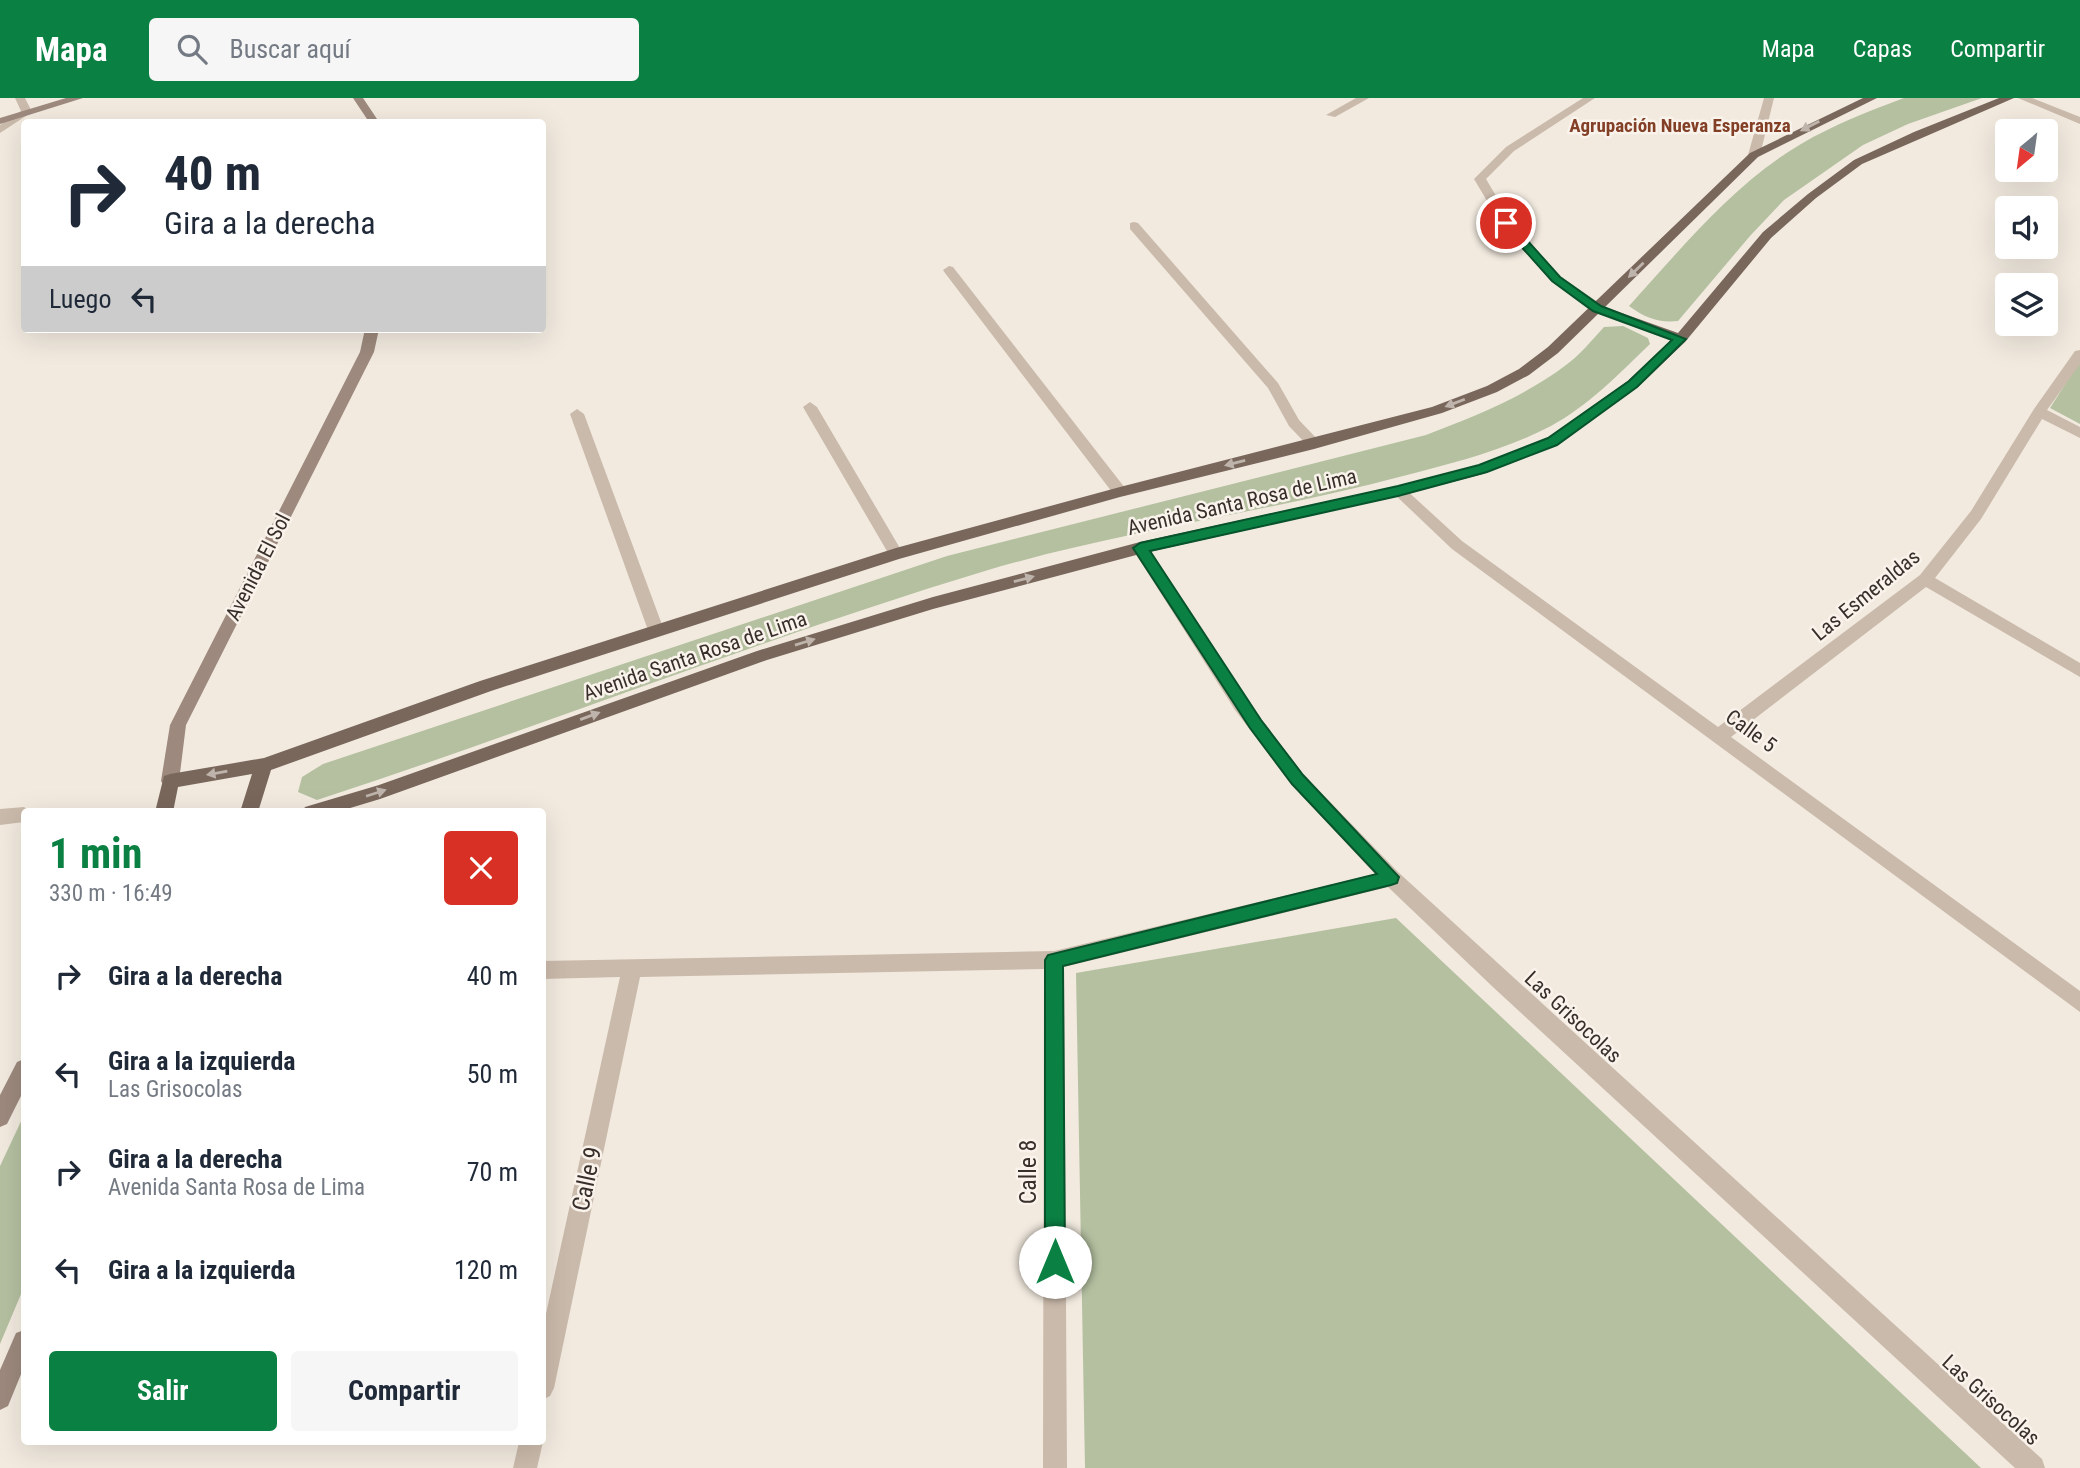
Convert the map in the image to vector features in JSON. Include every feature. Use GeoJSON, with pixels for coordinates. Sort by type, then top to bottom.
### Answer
{"type":"FeatureCollection","features":[{"type":"Feature","properties":{"kind":"main road"},"geometry":{"type":"LineString","coordinates":[[0,121],[78,98]]}},
{"type":"Feature","properties":{"kind":"main road"},"geometry":{"type":"LineString","coordinates":[[358,98],[372,119]]}},
{"type":"Feature","properties":{"kind":"main road","name":"Avenida Santa Rosa de Lima"},"geometry":{"type":"LineString","coordinates":[[170,781],[264,765],[656,630],[896,554],[1120,492],[1314,444],[1437,410],[1492,389],[1524,372],[1553,350],[1754,155],[1871,98]]}},
{"type":"Feature","properties":{"kind":"main road","name":"Avenida Santa Rosa de Lima"},"geometry":{"type":"LineString","coordinates":[[324,808],[380,792],[763,654],[933,603],[1140,548],[1398,491],[1483,469],[1553,442],[1633,384],[1680,339],[1767,235],[1812,196],[1858,162],[1918,134],[2009,98]]}},
{"type":"Feature","properties":{"kind":"main road"},"geometry":{"type":"LineString","coordinates":[[1597,308],[1680,339]]}},
{"type":"Feature","properties":{"kind":"main road","name":"Avenida El Sol"},"geometry":{"type":"LineString","coordinates":[[165,808],[178,725],[367,352],[371,333]]}},
{"type":"Feature","properties":{"kind":"main road"},"geometry":{"type":"LineString","coordinates":[[250,808],[264,765]]}},
{"type":"Feature","properties":{"kind":"main road"},"geometry":{"type":"LineString","coordinates":[[0,1117],[21,1075]]}},
{"type":"Feature","properties":{"kind":"main road"},"geometry":{"type":"LineString","coordinates":[[0,1398],[21,1348]]}},
{"type":"Feature","properties":{"kind":"street"},"geometry":{"type":"LineString","coordinates":[[0,130],[27,112],[20,98]]}},
{"type":"Feature","properties":{"kind":"street"},"geometry":{"type":"LineString","coordinates":[[1331,115],[1364,98]]}},
{"type":"Feature","properties":{"kind":"street"},"geometry":{"type":"LineString","coordinates":[[1590,98],[1510,149],[1480,179],[1506,223],[1556,279],[1597,308]]}},
{"type":"Feature","properties":{"kind":"street"},"geometry":{"type":"LineString","coordinates":[[1754,155],[1769,98]]}},
{"type":"Feature","properties":{"kind":"street"},"geometry":{"type":"LineString","coordinates":[[2023,98],[2080,121]]}},
{"type":"Feature","properties":{"kind":"street"},"geometry":{"type":"LineString","coordinates":[[1135,226],[1273,386],[1294,423],[1314,444]]}},
{"type":"Feature","properties":{"kind":"street"},"geometry":{"type":"LineString","coordinates":[[950,270],[1120,492]]}},
{"type":"Feature","properties":{"kind":"street","name":"Las Esmeraldas"},"geometry":{"type":"LineString","coordinates":[[1720,736],[1926,579],[1976,515],[2039,412],[2080,354]]}},
{"type":"Feature","properties":{"kind":"street"},"geometry":{"type":"LineString","coordinates":[[810,407],[896,554]]}},
{"type":"Feature","properties":{"kind":"street"},"geometry":{"type":"LineString","coordinates":[[2039,412],[2080,433]]}},
{"type":"Feature","properties":{"kind":"street"},"geometry":{"type":"LineString","coordinates":[[577,414],[656,630]]}},
{"type":"Feature","properties":{"kind":"street","name":"Calle 5"},"geometry":{"type":"LineString","coordinates":[[1398,491],[1457,545],[2080,1003]]}},
{"type":"Feature","properties":{"kind":"street","name":"Las Grisocolas"},"geometry":{"type":"LineString","coordinates":[[1140,548],[1241,705],[1297,779],[1391,877],[1562,1038],[2033,1468]]}},
{"type":"Feature","properties":{"kind":"street"},"geometry":{"type":"LineString","coordinates":[[1926,579],[2080,671]]}},
{"type":"Feature","properties":{"kind":"street"},"geometry":{"type":"LineString","coordinates":[[0,817],[21,815]]}},
{"type":"Feature","properties":{"kind":"street"},"geometry":{"type":"LineString","coordinates":[[546,970],[1054,960],[1391,877]]}},
{"type":"Feature","properties":{"kind":"street","name":"Calle 8"},"geometry":{"type":"LineString","coordinates":[[1054,960],[1055,1468]]}},
{"type":"Feature","properties":{"kind":"street","name":"Calle 9"},"geometry":{"type":"LineString","coordinates":[[546,1369],[632,969]]}},
{"type":"Feature","properties":{"kind":"street"},"geometry":{"type":"LineString","coordinates":[[526,1468],[530,1445]]}},
{"type":"Feature","properties":{"kind":"green space"},"geometry":{"type":"Polygon","coordinates":[[[1904,98],[1982,98],[1908,124],[1863,145],[1784,200],[1678,321],[1652,319],[1629,306],[1709,218],[1776,160],[1826,131],[1904,98]]]}},
{"type":"Feature","properties":{"kind":"green space"},"geometry":{"type":"Polygon","coordinates":[[[1623,326],[1648,338],[1650,344],[1603,388],[1565,418],[1534,435],[1497,449],[1351,489],[1089,544],[985,571],[817,625],[317,800],[298,792],[302,777],[323,764],[947,556],[1426,435],[1481,413],[1533,387],[1571,361],[1604,327],[1623,326]]]}},
{"type":"Feature","properties":{"kind":"green space"},"geometry":{"type":"Polygon","coordinates":[[[2080,361],[2080,424],[2050,408],[2080,361]]]}},
{"type":"Feature","properties":{"kind":"green space"},"geometry":{"type":"Polygon","coordinates":[[[1396,918],[1981,1468],[1085,1468],[1076,973],[1396,918]]]}},
{"type":"Feature","properties":{"kind":"green space"},"geometry":{"type":"Polygon","coordinates":[[[21,1121],[21,1294],[0,1344],[0,1166],[21,1121]]]}},
{"type":"Feature","properties":{"kind":"district","name":"Agrupación Nueva Esperanza"},"geometry":{"type":"Point","coordinates":[1680,125]}},
{"type":"Feature","properties":{"kind":"route"},"geometry":{"type":"LineString","coordinates":[[1055,1262],[1054,960],[1391,877],[1297,779],[1255,724],[1140,548],[1398,491],[1483,469],[1553,442],[1633,384],[1680,339],[1597,308],[1556,279],[1506,223]]}}]}
